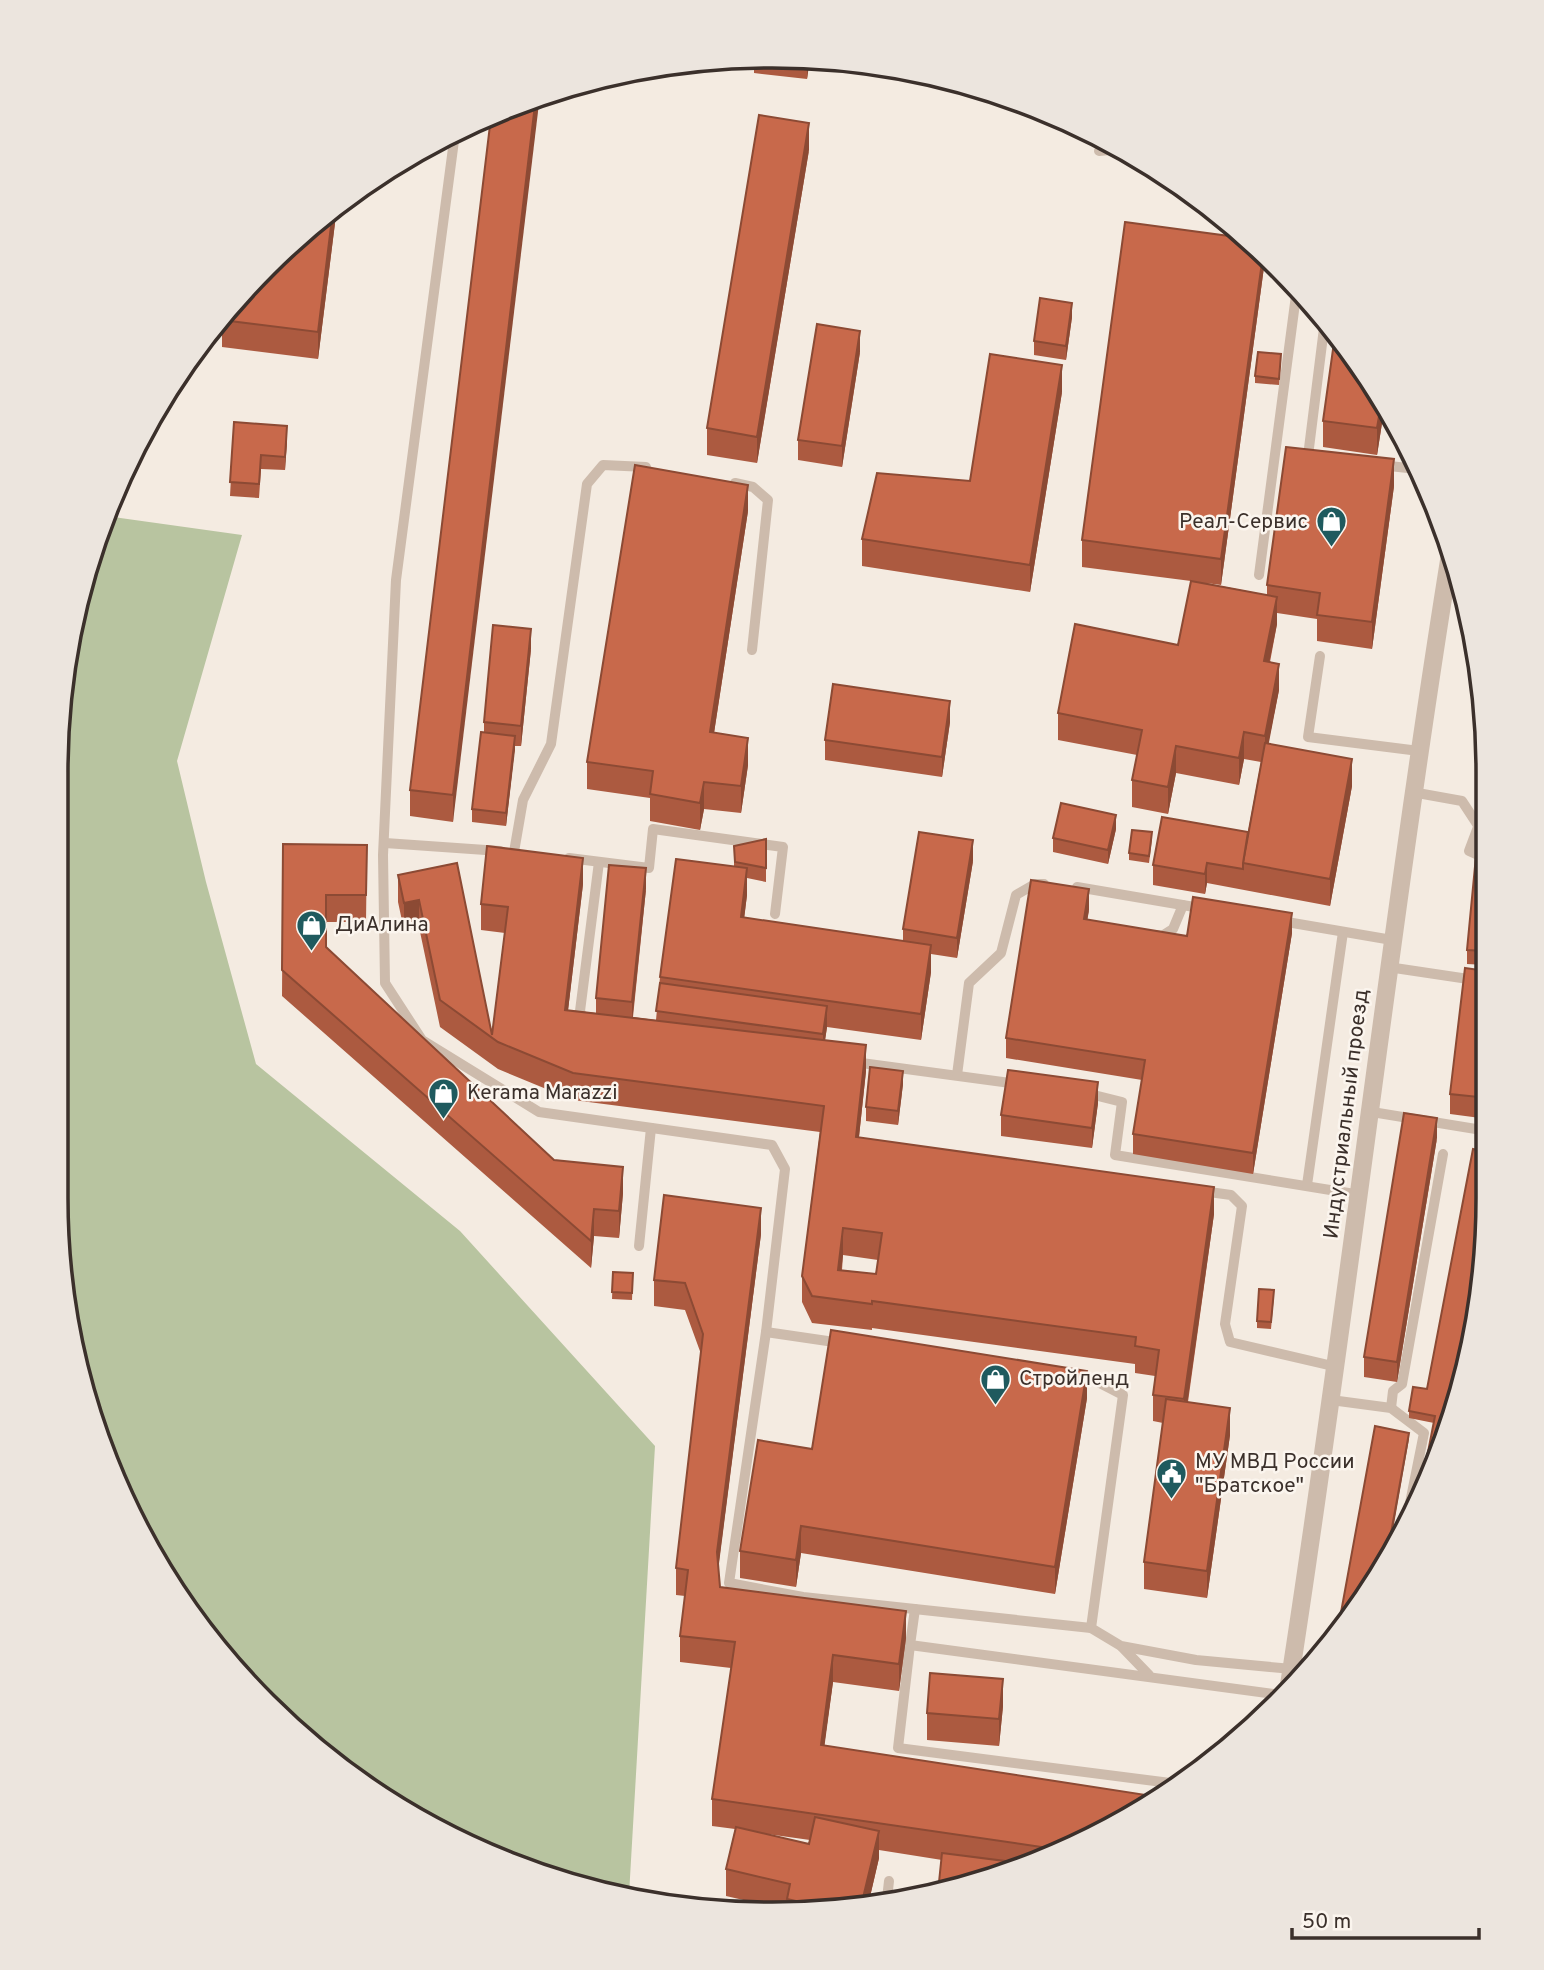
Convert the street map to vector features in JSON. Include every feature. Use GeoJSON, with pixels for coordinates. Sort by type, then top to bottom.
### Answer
{"type":"FeatureCollection","features":[{"type":"Feature","properties":{"kind":"street","name":"Индустриальный проезд"},"geometry":{"type":"LineString","coordinates":[[1292,1672],[1373,1112],[1388,967],[1412,792],[1447,574]]}},
{"type":"Feature","properties":{"kind":"lane"},"geometry":{"type":"LineString","coordinates":[[453,145],[396,580],[385,842],[385,982],[422,1040],[539,1112],[772,1145],[785,1168],[766,1332],[729,1583],[803,1597],[1091,1628],[1121,1646],[1149,1675]]}},
{"type":"Feature","properties":{"kind":"lane"},"geometry":{"type":"LineString","coordinates":[[1259,575],[1295,302]]}},
{"type":"Feature","properties":{"kind":"lane"},"geometry":{"type":"LineString","coordinates":[[1322,457],[1308,456],[1323,335]]}},
{"type":"Feature","properties":{"kind":"lane"},"geometry":{"type":"LineString","coordinates":[[1363,462],[1406,468]]}},
{"type":"Feature","properties":{"kind":"lane"},"geometry":{"type":"LineString","coordinates":[[514,852],[523,800],[551,744],[587,484],[603,465],[662,470]]}},
{"type":"Feature","properties":{"kind":"lane"},"geometry":{"type":"LineString","coordinates":[[727,482],[753,487],[768,500],[752,650]]}},
{"type":"Feature","properties":{"kind":"lane"},"geometry":{"type":"LineString","coordinates":[[1320,656],[1308,737],[1419,751]]}},
{"type":"Feature","properties":{"kind":"lane"},"geometry":{"type":"LineString","coordinates":[[1412,792],[1462,801],[1476,819]]}},
{"type":"Feature","properties":{"kind":"lane"},"geometry":{"type":"LineString","coordinates":[[562,858],[649,868],[653,829],[783,847],[775,914]]}},
{"type":"Feature","properties":{"kind":"lane"},"geometry":{"type":"LineString","coordinates":[[1476,840],[1469,851],[1476,854]]}},
{"type":"Feature","properties":{"kind":"lane"},"geometry":{"type":"LineString","coordinates":[[385,842],[526,853]]}},
{"type":"Feature","properties":{"kind":"lane"},"geometry":{"type":"LineString","coordinates":[[595,1028],[585,1025],[580,1012],[599,862]]}},
{"type":"Feature","properties":{"kind":"lane"},"geometry":{"type":"LineString","coordinates":[[957,1075],[969,983],[1001,953],[1016,895],[1035,884],[1063,885],[1223,912]]}},
{"type":"Feature","properties":{"kind":"lane"},"geometry":{"type":"LineString","coordinates":[[1139,932],[1162,936],[1173,929],[1183,905]]}},
{"type":"Feature","properties":{"kind":"lane"},"geometry":{"type":"LineString","coordinates":[[1263,918],[1392,940]]}},
{"type":"Feature","properties":{"kind":"lane"},"geometry":{"type":"LineString","coordinates":[[1307,1185],[1343,932]]}},
{"type":"Feature","properties":{"kind":"lane"},"geometry":{"type":"LineString","coordinates":[[1388,967],[1476,980]]}},
{"type":"Feature","properties":{"kind":"lane"},"geometry":{"type":"LineString","coordinates":[[835,1060],[1024,1084]]}},
{"type":"Feature","properties":{"kind":"lane"},"geometry":{"type":"LineString","coordinates":[[1078,1092],[1105,1095],[1122,1102],[1115,1155],[1361,1195]]}},
{"type":"Feature","properties":{"kind":"lane"},"geometry":{"type":"LineString","coordinates":[[1373,1112],[1476,1129]]}},
{"type":"Feature","properties":{"kind":"lane"},"geometry":{"type":"LineString","coordinates":[[639,1246],[650,1128]]}},
{"type":"Feature","properties":{"kind":"lane"},"geometry":{"type":"LineString","coordinates":[[1391,1408],[1393,1391],[1402,1384],[1443,1154]]}},
{"type":"Feature","properties":{"kind":"lane"},"geometry":{"type":"LineString","coordinates":[[1190,1189],[1231,1195],[1242,1206],[1226,1324],[1230,1342],[1337,1367]]}},
{"type":"Feature","properties":{"kind":"lane"},"geometry":{"type":"LineString","coordinates":[[766,1332],[848,1344]]}},
{"type":"Feature","properties":{"kind":"lane"},"geometry":{"type":"LineString","coordinates":[[1065,1375],[1092,1379],[1123,1395],[1091,1628]]}},
{"type":"Feature","properties":{"kind":"lane"},"geometry":{"type":"LineString","coordinates":[[1331,1400],[1391,1408],[1424,1433],[1417,1478]]}},
{"type":"Feature","properties":{"kind":"lane"},"geometry":{"type":"LineString","coordinates":[[915,1609],[898,1748],[1164,1782]]}},
{"type":"Feature","properties":{"kind":"lane"},"geometry":{"type":"LineString","coordinates":[[911,1645],[1272,1694]]}},
{"type":"Feature","properties":{"kind":"lane"},"geometry":{"type":"LineString","coordinates":[[1121,1646],[1288,1676]]}},
{"type":"Feature","properties":{"kind":"lane"},"geometry":{"type":"LineString","coordinates":[[888,1892],[889,1881]]}},
{"type":"Feature","properties":{"kind":"green space"},"geometry":{"type":"Polygon","coordinates":[[[117,517],[242,535],[177,761],[206,882],[256,1064],[460,1231],[655,1446],[629,1887],[590,1878],[503,1848],[461,1829],[381,1783],[308,1727],[274,1696],[214,1626],[163,1550],[122,1467],[92,1380],[74,1290],[70,1244],[70,726],[74,680],[92,590],[117,517]]]}},
{"type":"Feature","properties":{"kind":"building"},"geometry":{"type":"Polygon","coordinates":[[[534,110],[453,795],[410,790],[490,128],[534,110]]]}},
{"type":"Feature","properties":{"kind":"building"},"geometry":{"type":"Polygon","coordinates":[[[759,115],[809,123],[757,437],[707,428],[759,115]]]}},
{"type":"Feature","properties":{"kind":"building"},"geometry":{"type":"Polygon","coordinates":[[[1125,222],[1227,236],[1261,266],[1221,559],[1082,540],[1125,222]]]}},
{"type":"Feature","properties":{"kind":"building"},"geometry":{"type":"Polygon","coordinates":[[[331,224],[318,332],[232,321],[274,274],[331,224]]]}},
{"type":"Feature","properties":{"kind":"building"},"geometry":{"type":"Polygon","coordinates":[[[1040,298],[1072,303],[1066,346],[1034,341],[1040,298]]]}},
{"type":"Feature","properties":{"kind":"building"},"geometry":{"type":"Polygon","coordinates":[[[817,324],[860,331],[842,446],[798,440],[817,324]]]}},
{"type":"Feature","properties":{"kind":"building"},"geometry":{"type":"Polygon","coordinates":[[[1333,348],[1379,417],[1377,428],[1323,421],[1333,348]]]}},
{"type":"Feature","properties":{"kind":"building"},"geometry":{"type":"Polygon","coordinates":[[[1258,352],[1281,354],[1279,379],[1255,376],[1258,352]]]}},
{"type":"Feature","properties":{"kind":"building"},"geometry":{"type":"Polygon","coordinates":[[[990,354],[1062,365],[1030,565],[862,539],[877,473],[970,481],[990,354]]]}},
{"type":"Feature","properties":{"kind":"building"},"geometry":{"type":"Polygon","coordinates":[[[234,422],[287,426],[285,457],[261,455],[259,484],[230,482],[234,422]]]}},
{"type":"Feature","properties":{"kind":"building","name":"Реал-Сервис"},"geometry":{"type":"Polygon","coordinates":[[[1286,447],[1394,459],[1372,622],[1317,615],[1320,593],[1267,585],[1286,447]]]}},
{"type":"Feature","properties":{"kind":"building"},"geometry":{"type":"Polygon","coordinates":[[[635,465],[748,485],[710,732],[748,738],[741,786],[704,782],[700,803],[650,794],[653,771],[587,762],[635,465]]]}},
{"type":"Feature","properties":{"kind":"building"},"geometry":{"type":"Polygon","coordinates":[[[1191,581],[1277,597],[1264,661],[1279,664],[1265,736],[1244,732],[1239,758],[1176,746],[1168,787],[1132,780],[1142,730],[1058,713],[1075,624],[1178,645],[1191,581]]]}},
{"type":"Feature","properties":{"kind":"building"},"geometry":{"type":"Polygon","coordinates":[[[493,625],[531,629],[521,726],[484,722],[493,625]]]}},
{"type":"Feature","properties":{"kind":"building"},"geometry":{"type":"Polygon","coordinates":[[[833,684],[950,701],[942,757],[825,740],[833,684]]]}},
{"type":"Feature","properties":{"kind":"building"},"geometry":{"type":"Polygon","coordinates":[[[481,732],[515,736],[506,813],[472,809],[481,732]]]}},
{"type":"Feature","properties":{"kind":"building"},"geometry":{"type":"Polygon","coordinates":[[[1265,743],[1352,759],[1330,879],[1243,863],[1265,743]]]}},
{"type":"Feature","properties":{"kind":"building"},"geometry":{"type":"Polygon","coordinates":[[[1061,803],[1116,815],[1108,850],[1053,838],[1061,803]]]}},
{"type":"Feature","properties":{"kind":"building"},"geometry":{"type":"Polygon","coordinates":[[[1162,817],[1248,832],[1243,869],[1207,863],[1205,874],[1153,865],[1162,817]]]}},
{"type":"Feature","properties":{"kind":"building"},"geometry":{"type":"Polygon","coordinates":[[[1132,830],[1152,832],[1149,856],[1129,853],[1132,830]]]}},
{"type":"Feature","properties":{"kind":"building"},"geometry":{"type":"Polygon","coordinates":[[[919,832],[973,840],[957,938],[903,929],[919,832]]]}},
{"type":"Feature","properties":{"kind":"building"},"geometry":{"type":"Polygon","coordinates":[[[766,839],[766,868],[735,862],[734,846],[766,839]]]}},
{"type":"Feature","properties":{"kind":"building"},"geometry":{"type":"Polygon","coordinates":[[[283,844],[367,845],[366,895],[326,895],[326,947],[554,1160],[623,1167],[619,1211],[594,1209],[591,1241],[282,970],[283,844]]]}},
{"type":"Feature","properties":{"kind":"building"},"geometry":{"type":"Polygon","coordinates":[[[487,846],[583,858],[565,1010],[866,1045],[856,1137],[1214,1187],[1184,1399],[1153,1395],[1159,1350],[1135,1346],[1136,1337],[872,1301],[872,1304],[812,1296],[802,1276],[824,1106],[573,1073],[498,1042],[440,1000],[419,900],[404,903],[398,875],[457,863],[492,1035],[508,907],[481,904],[487,846]],[[843,1228],[838,1270],[876,1274],[882,1233],[843,1228]]]}},
{"type":"Feature","properties":{"kind":"building"},"geometry":{"type":"Polygon","coordinates":[[[1476,856],[1476,950],[1467,950],[1476,856]]]}},
{"type":"Feature","properties":{"kind":"building"},"geometry":{"type":"Polygon","coordinates":[[[676,859],[747,868],[741,917],[931,945],[921,1014],[660,977],[676,859]]]}},
{"type":"Feature","properties":{"kind":"building"},"geometry":{"type":"Polygon","coordinates":[[[609,865],[646,868],[632,1002],[596,998],[609,865]]]}},
{"type":"Feature","properties":{"kind":"building"},"geometry":{"type":"Polygon","coordinates":[[[1031,880],[1089,889],[1084,919],[1187,936],[1193,897],[1292,913],[1253,1153],[1133,1134],[1145,1060],[1006,1038],[1031,880]]]}},
{"type":"Feature","properties":{"kind":"building"},"geometry":{"type":"Polygon","coordinates":[[[1465,968],[1476,970],[1476,1097],[1450,1094],[1465,968]]]}},
{"type":"Feature","properties":{"kind":"building"},"geometry":{"type":"Polygon","coordinates":[[[660,983],[827,1006],[823,1034],[656,1011],[660,983]]]}},
{"type":"Feature","properties":{"kind":"building"},"geometry":{"type":"Polygon","coordinates":[[[870,1067],[903,1071],[898,1111],[866,1107],[870,1067]]]}},
{"type":"Feature","properties":{"kind":"building"},"geometry":{"type":"Polygon","coordinates":[[[1008,1070],[1098,1082],[1092,1128],[1001,1115],[1008,1070]]]}},
{"type":"Feature","properties":{"kind":"building"},"geometry":{"type":"Polygon","coordinates":[[[1404,1113],[1437,1118],[1397,1362],[1364,1357],[1404,1113]]]}},
{"type":"Feature","properties":{"kind":"building"},"geometry":{"type":"Polygon","coordinates":[[[1473,1149],[1476,1150],[1476,1198],[1470,1290],[1452,1380],[1429,1449],[1435,1416],[1409,1411],[1413,1387],[1427,1389],[1473,1149]]]}},
{"type":"Feature","properties":{"kind":"building"},"geometry":{"type":"Polygon","coordinates":[[[664,1195],[761,1208],[717,1552],[720,1587],[906,1611],[899,1664],[833,1655],[821,1745],[1144,1795],[1083,1829],[1043,1847],[712,1799],[735,1642],[680,1636],[688,1570],[676,1568],[703,1334],[685,1283],[654,1280],[664,1195]]]}},
{"type":"Feature","properties":{"kind":"building"},"geometry":{"type":"Polygon","coordinates":[[[613,1272],[633,1273],[632,1293],[612,1292],[613,1272]]]}},
{"type":"Feature","properties":{"kind":"building"},"geometry":{"type":"Polygon","coordinates":[[[1259,1289],[1274,1290],[1271,1322],[1257,1321],[1259,1289]]]}},
{"type":"Feature","properties":{"kind":"building"},"geometry":{"type":"Polygon","coordinates":[[[831,1330],[1087,1371],[1055,1567],[801,1526],[796,1560],[740,1551],[758,1440],[812,1449],[831,1330]]]}},
{"type":"Feature","properties":{"kind":"building"},"geometry":{"type":"Polygon","coordinates":[[[1166,1399],[1230,1408],[1207,1571],[1144,1562],[1166,1399]]]}},
{"type":"Feature","properties":{"kind":"building"},"geometry":{"type":"Polygon","coordinates":[[[1375,1426],[1409,1433],[1391,1530],[1341,1610],[1375,1426]]]}},
{"type":"Feature","properties":{"kind":"building"},"geometry":{"type":"Polygon","coordinates":[[[930,1673],[1003,1679],[999,1719],[927,1713],[930,1673]]]}},
{"type":"Feature","properties":{"kind":"building"},"geometry":{"type":"Polygon","coordinates":[[[815,1817],[879,1831],[863,1896],[796,1901],[787,1899],[790,1884],[726,1869],[736,1827],[809,1844],[815,1817]]]}},
{"type":"Feature","properties":{"kind":"building"},"geometry":{"type":"Polygon","coordinates":[[[942,1853],[1006,1861],[954,1878],[939,1881],[942,1853]]]}},
{"type":"Feature","properties":{"kind":"place","name":"Реал-Сервис"},"geometry":{"type":"Point","coordinates":[1331,549]}},
{"type":"Feature","properties":{"kind":"place","name":"ДиАлина"},"geometry":{"type":"Point","coordinates":[312,952]}},
{"type":"Feature","properties":{"kind":"place","name":"Kerama Marazzi"},"geometry":{"type":"Point","coordinates":[444,1120]}},
{"type":"Feature","properties":{"kind":"place","name":"Стройленд"},"geometry":{"type":"Point","coordinates":[996,1406]}},
{"type":"Feature","properties":{"kind":"place","name":"МУ МВД России \"Братское\""},"geometry":{"type":"Point","coordinates":[1172,1501]}}]}
